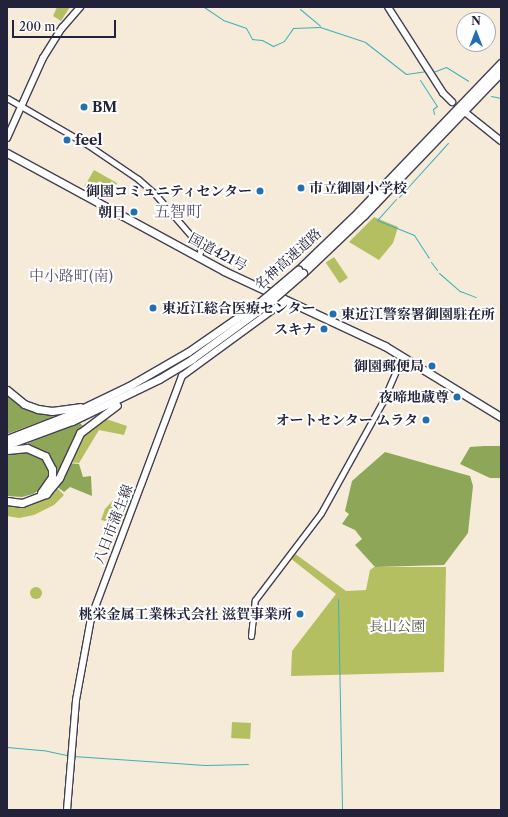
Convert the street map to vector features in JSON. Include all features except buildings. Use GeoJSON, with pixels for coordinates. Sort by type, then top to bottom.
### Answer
{"type":"FeatureCollection","features":[{"type":"Feature","properties":{"kind":"highway","name":"名神高速道路"},"geometry":{"type":"LineString","coordinates":[[300,271],[501,63]]}},
{"type":"Feature","properties":{"kind":"highway","name":"名神高速道路"},"geometry":{"type":"LineString","coordinates":[[7,446],[105,406],[192,359],[263,303],[364,215],[501,72]]}},
{"type":"Feature","properties":{"kind":"highway","name":"国道421号"},"geometry":{"type":"LineString","coordinates":[[7,153],[198,257],[285,301],[385,346],[501,417]]}},
{"type":"Feature","properties":{"kind":"highway","name":"名神高速道路"},"geometry":{"type":"LineString","coordinates":[[7,439],[93,404],[188,352],[263,303]]}},
{"type":"Feature","properties":{"kind":"highway"},"geometry":{"type":"LineString","coordinates":[[7,501],[22,503],[46,494],[59,478],[80,433],[105,412],[192,359]]}},
{"type":"Feature","properties":{"kind":"highway"},"geometry":{"type":"LineString","coordinates":[[7,390],[24,404],[38,409],[68,409],[93,404]]}},
{"type":"Feature","properties":{"kind":"highway"},"geometry":{"type":"LineString","coordinates":[[7,450],[28,448],[38,451],[49,462],[52,477],[43,492],[33,497],[22,500],[7,498]]}},
{"type":"Feature","properties":{"kind":"main road"},"geometry":{"type":"LineString","coordinates":[[7,138],[43,58],[62,28],[80,7]]}},
{"type":"Feature","properties":{"kind":"main road"},"geometry":{"type":"LineString","coordinates":[[388,7],[443,93],[452,102]]}},
{"type":"Feature","properties":{"kind":"main road"},"geometry":{"type":"LineString","coordinates":[[466,113],[501,141]]}},
{"type":"Feature","properties":{"kind":"main road","name":"八日市蒲生線"},"geometry":{"type":"LineString","coordinates":[[67,810],[76,700],[91,618],[182,376],[285,301]]}},
{"type":"Feature","properties":{"kind":"street"},"geometry":{"type":"LineString","coordinates":[[7,98],[88,145],[155,194],[194,239],[201,250],[198,257]]}},
{"type":"Feature","properties":{"kind":"street"},"geometry":{"type":"LineString","coordinates":[[250,636],[255,600],[321,513],[382,403],[402,357]]}},
{"type":"Feature","properties":{"kind":"green space"},"geometry":{"type":"Polygon","coordinates":[[[57,7],[70,7],[61,21],[53,16],[57,7]]]}},
{"type":"Feature","properties":{"kind":"green space"},"geometry":{"type":"Polygon","coordinates":[[[94,170],[117,183],[115,189],[107,186],[101,196],[84,187],[94,170]]]}},
{"type":"Feature","properties":{"kind":"green space"},"geometry":{"type":"Polygon","coordinates":[[[374,217],[398,227],[393,243],[379,260],[349,242],[374,217]]]}},
{"type":"Feature","properties":{"kind":"green space"},"geometry":{"type":"Polygon","coordinates":[[[334,257],[348,278],[340,283],[326,263],[334,257]]]}},
{"type":"Feature","properties":{"kind":"green space"},"geometry":{"type":"Polygon","coordinates":[[[7,395],[25,407],[53,413],[53,417],[7,434],[7,395]]]}},
{"type":"Feature","properties":{"kind":"green space"},"geometry":{"type":"Polygon","coordinates":[[[106,419],[127,426],[124,435],[99,430],[79,463],[69,462],[82,435],[106,419]]]}},
{"type":"Feature","properties":{"kind":"green space"},"geometry":{"type":"Polygon","coordinates":[[[80,423],[83,426],[74,437],[58,475],[55,474],[52,461],[47,455],[28,446],[28,443],[80,423]]]}},
{"type":"Feature","properties":{"kind":"green space"},"geometry":{"type":"Polygon","coordinates":[[[501,446],[501,478],[490,478],[460,464],[470,447],[501,446]]]}},
{"type":"Feature","properties":{"kind":"green space"},"geometry":{"type":"Polygon","coordinates":[[[28,452],[45,461],[49,470],[48,478],[44,487],[33,494],[22,497],[7,496],[7,453],[28,452]]]}},
{"type":"Feature","properties":{"kind":"green space"},"geometry":{"type":"Polygon","coordinates":[[[385,452],[470,476],[473,486],[468,533],[444,565],[375,567],[355,545],[362,539],[355,530],[342,524],[349,514],[345,511],[352,481],[385,452]]]}},
{"type":"Feature","properties":{"kind":"green space"},"geometry":{"type":"Polygon","coordinates":[[[68,463],[79,464],[83,477],[91,476],[92,496],[70,487],[64,492],[56,486],[68,463]]]}},
{"type":"Feature","properties":{"kind":"green space"},"geometry":{"type":"Polygon","coordinates":[[[56,487],[64,495],[54,505],[34,515],[19,518],[7,516],[7,503],[33,503],[56,487]]]}},
{"type":"Feature","properties":{"kind":"green space"},"geometry":{"type":"Polygon","coordinates":[[[114,499],[131,506],[124,525],[101,520],[105,509],[114,499]]]}},
{"type":"Feature","properties":{"kind":"green space","name":"長山公園"},"geometry":{"type":"Polygon","coordinates":[[[294,553],[346,591],[366,590],[370,570],[374,567],[446,567],[444,672],[291,676],[292,651],[336,594],[290,558],[294,553]]]}},
{"type":"Feature","properties":{"kind":"green space"},"geometry":{"type":"Polygon","coordinates":[[[34,587],[38,587],[42,593],[38,599],[34,599],[30,595],[30,591],[34,587]]]}},
{"type":"Feature","properties":{"kind":"green space"},"geometry":{"type":"Polygon","coordinates":[[[232,722],[251,723],[250,739],[231,738],[232,722]]]}},
{"type":"Feature","properties":{"kind":"waterway"},"geometry":{"type":"LineString","coordinates":[[204,7],[223,20],[246,28],[252,39],[262,40],[273,46],[284,41],[293,28],[320,27],[365,42],[406,74],[427,71]]}},
{"type":"Feature","properties":{"kind":"waterway"},"geometry":{"type":"LineString","coordinates":[[300,9],[320,26]]}},
{"type":"Feature","properties":{"kind":"waterway"},"geometry":{"type":"LineString","coordinates":[[433,72],[446,67],[468,81]]}},
{"type":"Feature","properties":{"kind":"waterway"},"geometry":{"type":"LineString","coordinates":[[420,80],[437,106],[433,109],[434,114]]}},
{"type":"Feature","properties":{"kind":"waterway"},"geometry":{"type":"LineString","coordinates":[[491,96],[501,98]]}},
{"type":"Feature","properties":{"kind":"waterway"},"geometry":{"type":"LineString","coordinates":[[399,197],[448,143]]}},
{"type":"Feature","properties":{"kind":"waterway"},"geometry":{"type":"LineString","coordinates":[[396,199],[377,220],[414,235],[429,258]]}},
{"type":"Feature","properties":{"kind":"waterway"},"geometry":{"type":"LineString","coordinates":[[431,262],[437,270]]}},
{"type":"Feature","properties":{"kind":"waterway"},"geometry":{"type":"LineString","coordinates":[[439,273],[460,291],[476,297]]}},
{"type":"Feature","properties":{"kind":"waterway"},"geometry":{"type":"LineString","coordinates":[[338,599],[342,810]]}},
{"type":"Feature","properties":{"kind":"waterway"},"geometry":{"type":"LineString","coordinates":[[7,747],[43,750],[67,755]]}},
{"type":"Feature","properties":{"kind":"waterway"},"geometry":{"type":"LineString","coordinates":[[73,756],[205,765],[248,764]]}},
{"type":"Feature","properties":{"kind":"place","name":"BM"},"geometry":{"type":"Point","coordinates":[84,107]}},
{"type":"Feature","properties":{"kind":"place","name":"feel"},"geometry":{"type":"Point","coordinates":[67,140]}},
{"type":"Feature","properties":{"kind":"place","name":"市立御園小学校"},"geometry":{"type":"Point","coordinates":[301,188]}},
{"type":"Feature","properties":{"kind":"place","name":"御園コミュニティセンター"},"geometry":{"type":"Point","coordinates":[260,191]}},
{"type":"Feature","properties":{"kind":"place","name":"朝日"},"geometry":{"type":"Point","coordinates":[134,212]}},
{"type":"Feature","properties":{"kind":"place","name":"東近江総合医療センター"},"geometry":{"type":"Point","coordinates":[153,308]}},
{"type":"Feature","properties":{"kind":"place","name":"東近江警察署御園駐在所"},"geometry":{"type":"Point","coordinates":[333,314]}},
{"type":"Feature","properties":{"kind":"place","name":"スキナ"},"geometry":{"type":"Point","coordinates":[324,329]}},
{"type":"Feature","properties":{"kind":"place","name":"御園郵便局"},"geometry":{"type":"Point","coordinates":[432,366]}},
{"type":"Feature","properties":{"kind":"place","name":"夜啼地蔵尊"},"geometry":{"type":"Point","coordinates":[457,397]}},
{"type":"Feature","properties":{"kind":"place","name":"オートセンター ムラタ"},"geometry":{"type":"Point","coordinates":[426,420]}},
{"type":"Feature","properties":{"kind":"place","name":"桃栄金属工業株式会社 滋賀事業所"},"geometry":{"type":"Point","coordinates":[300,614]}},
{"type":"Feature","properties":{"kind":"district","name":"五智町"},"geometry":{"type":"Point","coordinates":[178,211]}},
{"type":"Feature","properties":{"kind":"district","name":"中小路町(南)"},"geometry":{"type":"Point","coordinates":[71,276]}}]}
